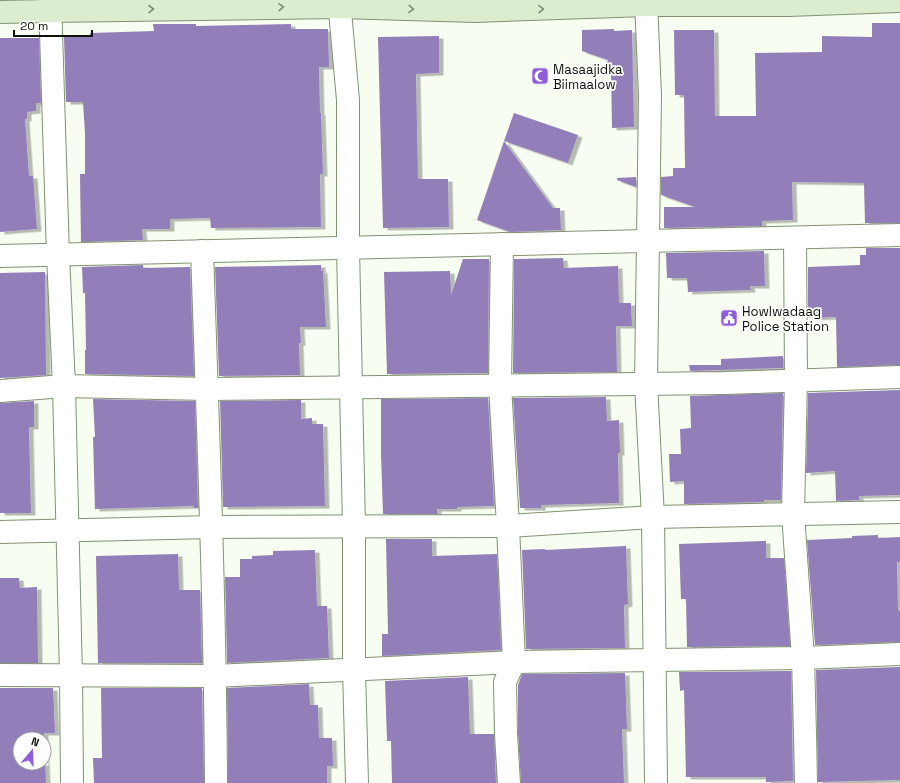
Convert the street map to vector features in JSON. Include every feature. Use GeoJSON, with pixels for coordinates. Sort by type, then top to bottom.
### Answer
{"type":"FeatureCollection","features":[{"type":"Feature","properties":{"kind":"main road"},"geometry":{"type":"LineString","coordinates":[[0,12],[51,5],[339,3],[475,11],[647,2],[788,6],[900,1]]}},
{"type":"Feature","properties":{"kind":"street"},"geometry":{"type":"LineString","coordinates":[[647,2],[650,95],[646,383],[653,517],[656,783]]}},
{"type":"Feature","properties":{"kind":"street"},"geometry":{"type":"LineString","coordinates":[[339,3],[348,100],[348,248],[354,526],[354,669],[357,783]]}},
{"type":"Feature","properties":{"kind":"street"},"geometry":{"type":"LineString","coordinates":[[51,5],[68,530],[72,783]]}},
{"type":"Feature","properties":{"kind":"street"},"geometry":{"type":"LineString","coordinates":[[0,256],[900,235]]}},
{"type":"Feature","properties":{"kind":"street"},"geometry":{"type":"LineString","coordinates":[[795,238],[796,380],[793,513],[803,658],[806,783]]}},
{"type":"Feature","properties":{"kind":"street"},"geometry":{"type":"LineString","coordinates":[[502,244],[500,385],[514,662],[505,682],[509,783]]}},
{"type":"Feature","properties":{"kind":"street"},"geometry":{"type":"LineString","coordinates":[[202,251],[212,527],[216,783]]}},
{"type":"Feature","properties":{"kind":"street"},"geometry":{"type":"LineString","coordinates":[[0,391],[64,386],[207,389],[351,388],[724,382],[900,377]]}},
{"type":"Feature","properties":{"kind":"street"},"geometry":{"type":"LineString","coordinates":[[0,532],[212,527],[508,526],[653,517],[900,512]]}},
{"type":"Feature","properties":{"kind":"street"},"geometry":{"type":"LineString","coordinates":[[0,675],[215,676],[514,662],[803,658],[900,654]]}},
{"type":"Feature","properties":{"kind":"building"},"geometry":{"type":"Polygon","coordinates":[[[872,23],[900,23],[900,223],[865,223],[864,183],[792,182],[793,220],[762,221],[762,226],[664,228],[664,207],[695,207],[661,195],[661,177],[673,176],[673,168],[685,168],[684,95],[675,95],[674,30],[714,30],[715,116],[756,116],[755,53],[822,52],[822,36],[872,37],[872,23]]]}},
{"type":"Feature","properties":{"kind":"building"},"geometry":{"type":"Polygon","coordinates":[[[153,24],[196,24],[196,26],[291,24],[291,29],[328,29],[329,67],[319,67],[323,174],[320,174],[321,227],[211,228],[210,218],[170,219],[170,229],[142,229],[143,240],[81,242],[80,174],[85,174],[83,102],[66,102],[64,37],[90,35],[90,33],[154,31],[153,24]]]}},
{"type":"Feature","properties":{"kind":"building"},"geometry":{"type":"Polygon","coordinates":[[[614,29],[614,31],[632,30],[634,127],[612,128],[611,68],[605,68],[608,60],[582,51],[582,30],[614,29]]]}},
{"type":"Feature","properties":{"kind":"building"},"geometry":{"type":"Polygon","coordinates":[[[439,36],[439,73],[416,74],[418,179],[448,179],[449,227],[383,228],[378,37],[439,36]]]}},
{"type":"Feature","properties":{"kind":"building"},"geometry":{"type":"Polygon","coordinates":[[[0,38],[39,38],[41,103],[36,103],[36,111],[27,112],[27,119],[25,119],[29,176],[33,176],[37,229],[0,232],[0,38]]]}},
{"type":"Feature","properties":{"kind":"building"},"geometry":{"type":"Polygon","coordinates":[[[514,113],[578,135],[568,163],[504,141],[514,113]]]}},
{"type":"Feature","properties":{"kind":"building"},"geometry":{"type":"Polygon","coordinates":[[[504,141],[553,208],[560,208],[561,230],[510,232],[477,220],[504,141]]]}},
{"type":"Feature","properties":{"kind":"building"},"geometry":{"type":"Polygon","coordinates":[[[636,177],[636,187],[617,180],[617,178],[636,177]]]}},
{"type":"Feature","properties":{"kind":"building"},"geometry":{"type":"Polygon","coordinates":[[[866,248],[900,248],[900,365],[837,367],[836,317],[808,318],[808,267],[860,265],[860,255],[866,255],[866,248]]]}},
{"type":"Feature","properties":{"kind":"building"},"geometry":{"type":"Polygon","coordinates":[[[764,251],[765,286],[750,286],[751,290],[688,292],[687,278],[667,278],[666,253],[764,251]]]}},
{"type":"Feature","properties":{"kind":"building"},"geometry":{"type":"Polygon","coordinates":[[[563,258],[564,268],[618,266],[619,303],[631,303],[632,326],[616,326],[617,372],[513,373],[514,259],[563,258]]]}},
{"type":"Feature","properties":{"kind":"building"},"geometry":{"type":"Polygon","coordinates":[[[463,259],[489,259],[488,373],[387,374],[384,272],[450,271],[451,295],[463,259]]]}},
{"type":"Feature","properties":{"kind":"building"},"geometry":{"type":"Polygon","coordinates":[[[143,265],[143,268],[190,267],[194,376],[85,374],[85,293],[83,293],[82,267],[143,265]]]}},
{"type":"Feature","properties":{"kind":"building"},"geometry":{"type":"Polygon","coordinates":[[[321,265],[321,271],[323,270],[326,327],[300,327],[300,375],[219,376],[215,267],[321,265]]]}},
{"type":"Feature","properties":{"kind":"building"},"geometry":{"type":"Polygon","coordinates":[[[45,272],[46,375],[0,378],[0,273],[45,272]]]}},
{"type":"Feature","properties":{"kind":"building"},"geometry":{"type":"Polygon","coordinates":[[[783,356],[783,368],[690,371],[689,365],[721,365],[721,359],[783,356]]]}},
{"type":"Feature","properties":{"kind":"building"},"geometry":{"type":"Polygon","coordinates":[[[900,390],[900,495],[859,496],[859,500],[836,501],[835,471],[806,473],[808,393],[900,390]]]}},
{"type":"Feature","properties":{"kind":"building"},"geometry":{"type":"Polygon","coordinates":[[[783,393],[781,500],[764,500],[764,502],[684,504],[684,481],[670,482],[669,454],[681,454],[680,429],[691,428],[690,396],[783,393]]]}},
{"type":"Feature","properties":{"kind":"building"},"geometry":{"type":"Polygon","coordinates":[[[606,397],[607,421],[619,420],[619,503],[541,505],[541,508],[520,508],[513,398],[606,397]]]}},
{"type":"Feature","properties":{"kind":"building"},"geometry":{"type":"Polygon","coordinates":[[[488,398],[494,506],[437,509],[437,514],[383,514],[381,399],[488,398]]]}},
{"type":"Feature","properties":{"kind":"building"},"geometry":{"type":"Polygon","coordinates":[[[93,399],[195,401],[198,508],[194,508],[194,506],[95,509],[93,437],[95,437],[93,399]]]}},
{"type":"Feature","properties":{"kind":"building"},"geometry":{"type":"Polygon","coordinates":[[[301,400],[301,419],[312,418],[312,424],[323,424],[325,506],[223,507],[220,401],[301,400]]]}},
{"type":"Feature","properties":{"kind":"building"},"geometry":{"type":"Polygon","coordinates":[[[34,401],[34,427],[29,427],[31,513],[0,513],[0,403],[34,401]]]}},
{"type":"Feature","properties":{"kind":"building"},"geometry":{"type":"Polygon","coordinates":[[[878,535],[878,538],[900,537],[900,562],[897,562],[900,642],[815,645],[807,540],[878,535]]]}},
{"type":"Feature","properties":{"kind":"building"},"geometry":{"type":"Polygon","coordinates":[[[386,539],[432,539],[432,556],[497,554],[501,650],[382,656],[382,634],[388,634],[386,539]]]}},
{"type":"Feature","properties":{"kind":"building"},"geometry":{"type":"Polygon","coordinates":[[[766,541],[766,558],[784,558],[790,646],[687,647],[686,599],[681,599],[679,544],[766,541]]]}},
{"type":"Feature","properties":{"kind":"building"},"geometry":{"type":"Polygon","coordinates":[[[626,546],[628,604],[624,605],[625,648],[526,649],[522,550],[626,546]]]}},
{"type":"Feature","properties":{"kind":"building"},"geometry":{"type":"Polygon","coordinates":[[[315,550],[317,606],[327,606],[329,658],[227,663],[225,577],[240,577],[240,559],[252,559],[252,556],[273,555],[273,551],[315,550]]]}},
{"type":"Feature","properties":{"kind":"building"},"geometry":{"type":"Polygon","coordinates":[[[178,554],[179,590],[200,590],[202,663],[98,663],[96,556],[178,554]]]}},
{"type":"Feature","properties":{"kind":"building"},"geometry":{"type":"Polygon","coordinates":[[[0,578],[19,578],[20,588],[37,587],[38,663],[0,663],[0,578]]]}},
{"type":"Feature","properties":{"kind":"building"},"geometry":{"type":"Polygon","coordinates":[[[900,667],[900,780],[818,782],[816,670],[900,667]]]}},
{"type":"Feature","properties":{"kind":"building"},"geometry":{"type":"Polygon","coordinates":[[[791,671],[793,781],[766,782],[766,777],[686,777],[684,690],[680,691],[679,672],[791,671]]]}},
{"type":"Feature","properties":{"kind":"building"},"geometry":{"type":"Polygon","coordinates":[[[625,673],[627,729],[622,729],[624,783],[521,783],[518,734],[518,685],[522,674],[625,673]]]}},
{"type":"Feature","properties":{"kind":"building"},"geometry":{"type":"Polygon","coordinates":[[[468,677],[470,734],[494,734],[496,783],[392,783],[391,741],[387,741],[385,681],[468,677]]]}},
{"type":"Feature","properties":{"kind":"building"},"geometry":{"type":"Polygon","coordinates":[[[309,684],[310,705],[318,705],[319,738],[332,738],[333,766],[327,766],[327,783],[228,783],[227,688],[309,684]]]}},
{"type":"Feature","properties":{"kind":"building"},"geometry":{"type":"Polygon","coordinates":[[[0,688],[53,688],[55,733],[52,733],[52,731],[12,731],[12,771],[46,771],[46,783],[0,783],[0,688]]]}},
{"type":"Feature","properties":{"kind":"building"},"geometry":{"type":"Polygon","coordinates":[[[101,688],[202,688],[204,783],[94,783],[93,758],[102,758],[101,688]]]}},
{"type":"Feature","properties":{"kind":"place","name":"Masaajidka Biimaalow"},"geometry":{"type":"Point","coordinates":[540,76]}},
{"type":"Feature","properties":{"kind":"place","name":"Howlwadaag Police Station"},"geometry":{"type":"Point","coordinates":[729,318]}}]}
